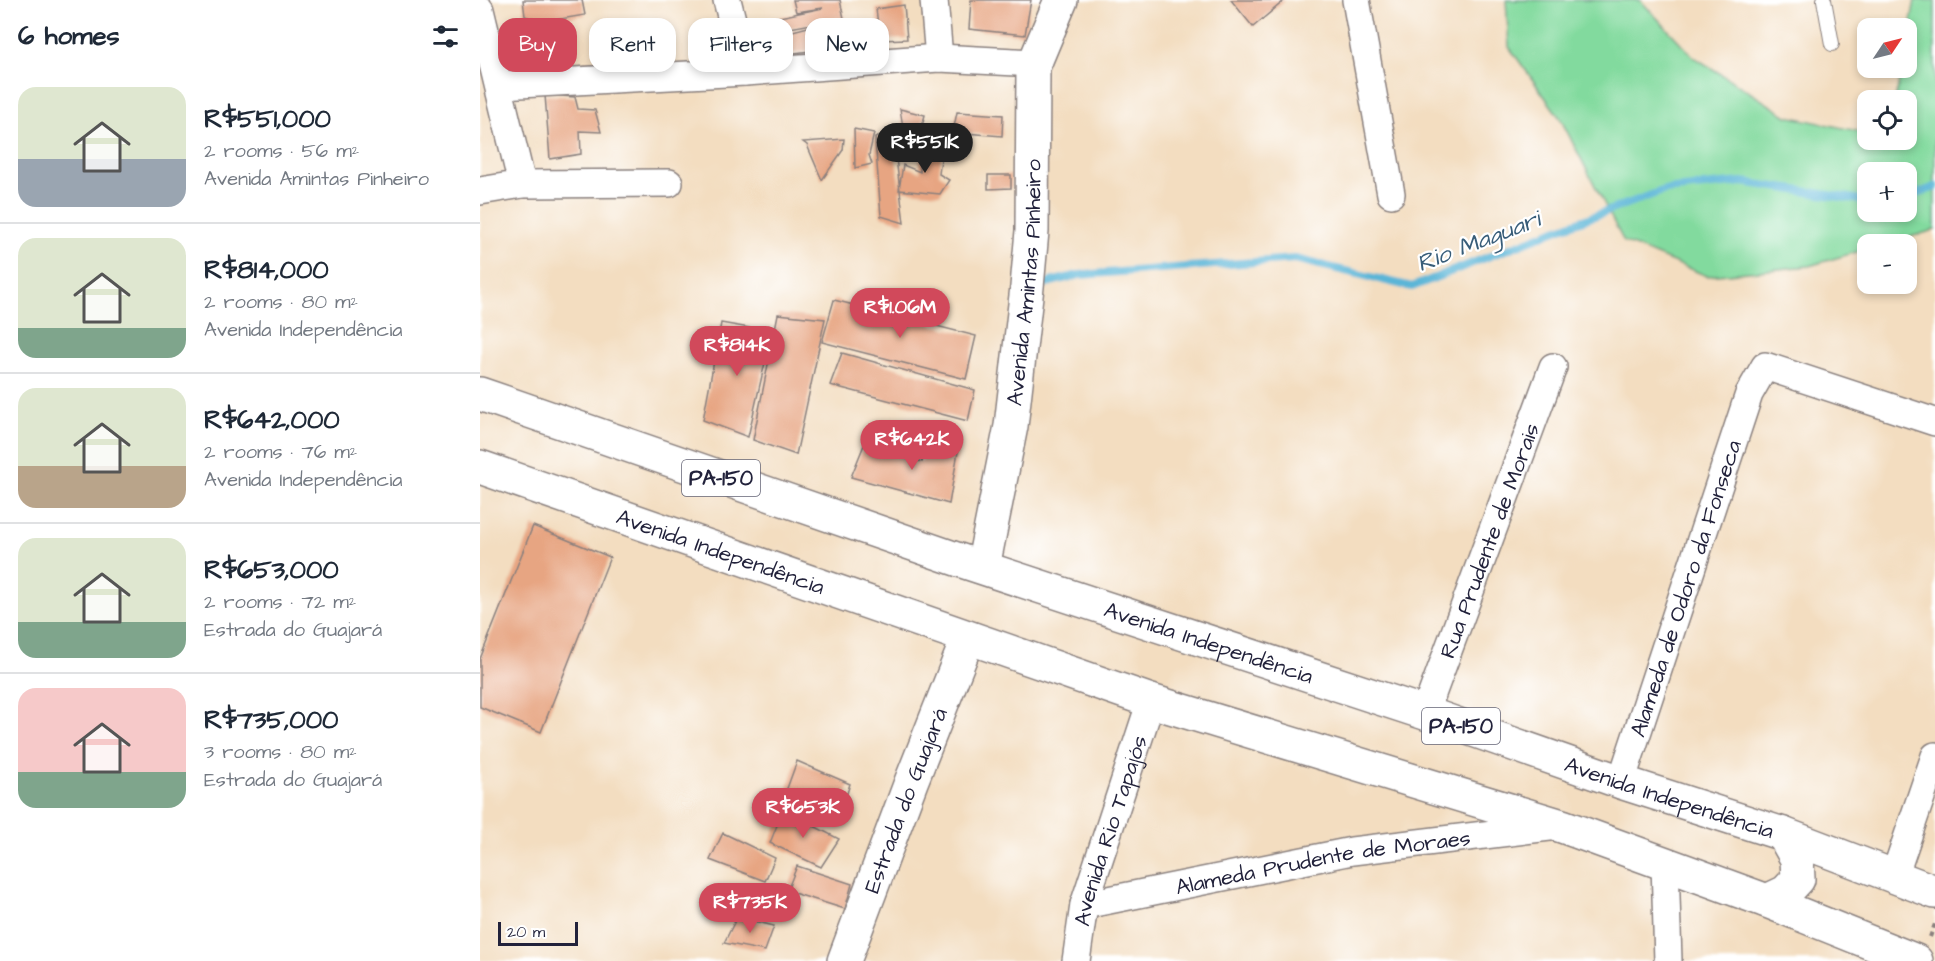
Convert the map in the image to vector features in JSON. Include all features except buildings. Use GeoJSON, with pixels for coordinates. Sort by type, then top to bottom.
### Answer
{"type":"FeatureCollection","features":[{"type":"Feature","properties":{"kind":"main road","name":"Avenida Amintas Pinheiro"},"geometry":{"type":"LineString","coordinates":[[983,567],[1011,426],[1027,287],[1032,231],[1033,67],[1061,0]]}},
{"type":"Feature","properties":{"kind":"main road","name":"Avenida Independência"},"geometry":{"type":"LineString","coordinates":[[480,394],[983,567],[1425,713],[1621,782],[1783,834],[1935,892]]}},
{"type":"Feature","properties":{"kind":"main road","name":"Avenida Independência"},"geometry":{"type":"LineString","coordinates":[[480,467],[1150,701],[1562,826],[1767,901],[1880,953],[1916,961]]}},
{"type":"Feature","properties":{"kind":"main road","name":"Estrada do Guajará"},"geometry":{"type":"LineString","coordinates":[[844,961],[968,638]]}},
{"type":"Feature","properties":{"kind":"main road"},"geometry":{"type":"LineString","coordinates":[[1767,901],[1786,892],[1798,879],[1797,859],[1783,834]]}},
{"type":"Feature","properties":{"kind":"street"},"geometry":{"type":"LineString","coordinates":[[727,0],[732,18]]}},
{"type":"Feature","properties":{"kind":"street"},"geometry":{"type":"LineString","coordinates":[[934,0],[939,58]]}},
{"type":"Feature","properties":{"kind":"street"},"geometry":{"type":"LineString","coordinates":[[1356,0],[1391,194]]}},
{"type":"Feature","properties":{"kind":"street"},"geometry":{"type":"LineString","coordinates":[[480,10],[522,184]]}},
{"type":"Feature","properties":{"kind":"street"},"geometry":{"type":"LineString","coordinates":[[793,69],[939,58],[1035,63]]}},
{"type":"Feature","properties":{"kind":"street"},"geometry":{"type":"LineString","coordinates":[[499,85],[745,72]]}},
{"type":"Feature","properties":{"kind":"street"},"geometry":{"type":"LineString","coordinates":[[480,191],[522,184],[669,183]]}},
{"type":"Feature","properties":{"kind":"street","name":"Alameda de Odoro da Fonseca"},"geometry":{"type":"LineString","coordinates":[[1621,782],[1749,394],[1765,366],[1935,422]]}},
{"type":"Feature","properties":{"kind":"street","name":"Rua Prudente de Morais"},"geometry":{"type":"LineString","coordinates":[[1425,713],[1553,367]]}},
{"type":"Feature","properties":{"kind":"street","name":"Avenida Rio Tapajós"},"geometry":{"type":"LineString","coordinates":[[1076,961],[1084,905],[1150,701]]}},
{"type":"Feature","properties":{"kind":"street"},"geometry":{"type":"LineString","coordinates":[[1894,877],[1926,816],[1935,756]]}},
{"type":"Feature","properties":{"kind":"street","name":"Alameda Prudente de Moraes"},"geometry":{"type":"LineString","coordinates":[[1084,905],[1352,851],[1562,826]]}},
{"type":"Feature","properties":{"kind":"street"},"geometry":{"type":"LineString","coordinates":[[1665,864],[1668,961]]}},
{"type":"Feature","properties":{"kind":"lane"},"geometry":{"type":"LineString","coordinates":[[1824,0],[1832,45]]}},
{"type":"Feature","properties":{"kind":"green space"},"geometry":{"type":"Polygon","coordinates":[[[1506,0],[1640,0],[1694,57],[1787,116],[1857,131],[1857,150],[1917,150],[1917,90],[1897,90],[1900,78],[1917,78],[1917,18],[1912,18],[1915,0],[1935,0],[1935,230],[1917,235],[1857,234],[1857,252],[1809,266],[1707,276],[1624,242],[1560,118],[1509,47],[1506,0]]]}},
{"type":"Feature","properties":{"kind":"waterway","name":"Rio Maguari"},"geometry":{"type":"LineString","coordinates":[[1034,286],[1079,275],[1295,259],[1412,287],[1553,231],[1665,190],[1742,182],[1857,199]]}},
{"type":"Feature","properties":{"kind":"waterway","name":"Rio Maguari"},"geometry":{"type":"LineString","coordinates":[[1917,194],[1935,187]]}}]}
